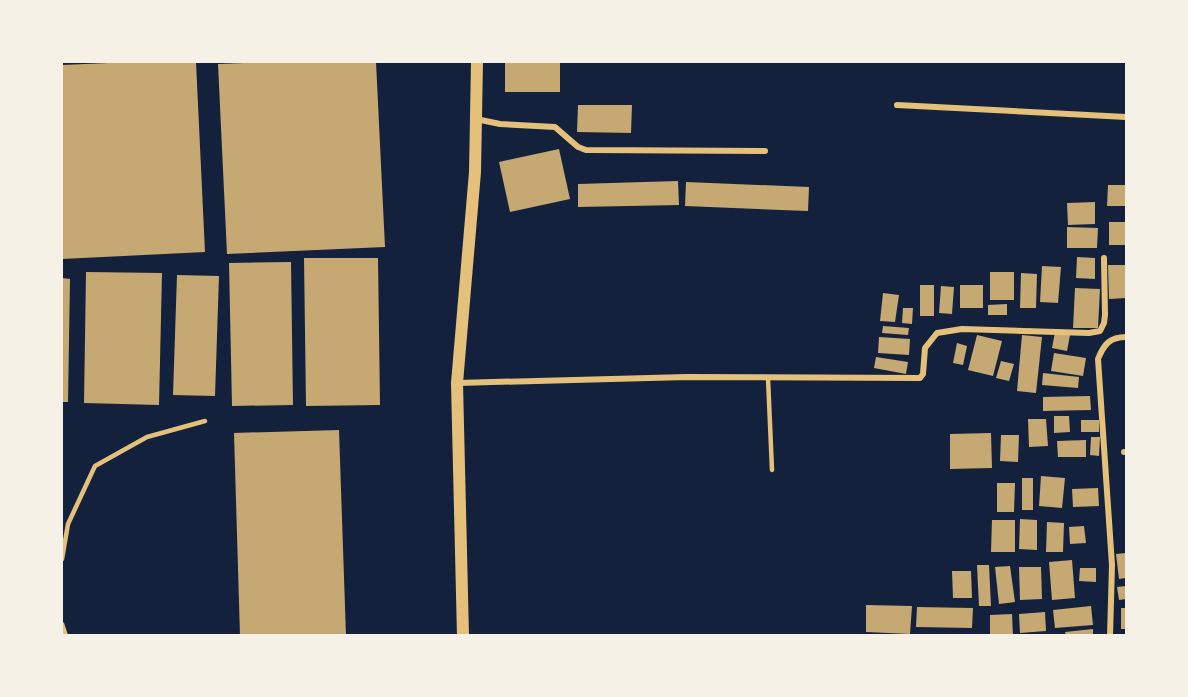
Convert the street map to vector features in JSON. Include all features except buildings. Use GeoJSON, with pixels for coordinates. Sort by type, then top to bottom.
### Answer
{"type":"FeatureCollection","features":[{"type":"Feature","properties":{"kind":"main road"},"geometry":{"type":"LineString","coordinates":[[463,636],[457,383],[475,172],[477,62]]}},
{"type":"Feature","properties":{"kind":"street"},"geometry":{"type":"LineString","coordinates":[[897,105],[1126,117]]}},
{"type":"Feature","properties":{"kind":"street"},"geometry":{"type":"LineString","coordinates":[[476,119],[500,124],[555,127],[578,147],[586,150],[765,151]]}},
{"type":"Feature","properties":{"kind":"street"},"geometry":{"type":"LineString","coordinates":[[457,383],[687,377],[920,378],[923,374],[925,348],[937,333],[962,329],[1089,333],[1100,331],[1105,315],[1104,258]]}},
{"type":"Feature","properties":{"kind":"street"},"geometry":{"type":"LineString","coordinates":[[1110,636],[1112,565],[1098,359],[1102,348],[1108,341],[1126,337]]}},
{"type":"Feature","properties":{"kind":"lane"},"geometry":{"type":"LineString","coordinates":[[768,378],[772,470]]}},
{"type":"Feature","properties":{"kind":"lane"},"geometry":{"type":"LineString","coordinates":[[62,559],[68,524],[96,466],[147,437],[205,421]]}},
{"type":"Feature","properties":{"kind":"lane"},"geometry":{"type":"LineString","coordinates":[[62,624],[66,636]]}}]}
